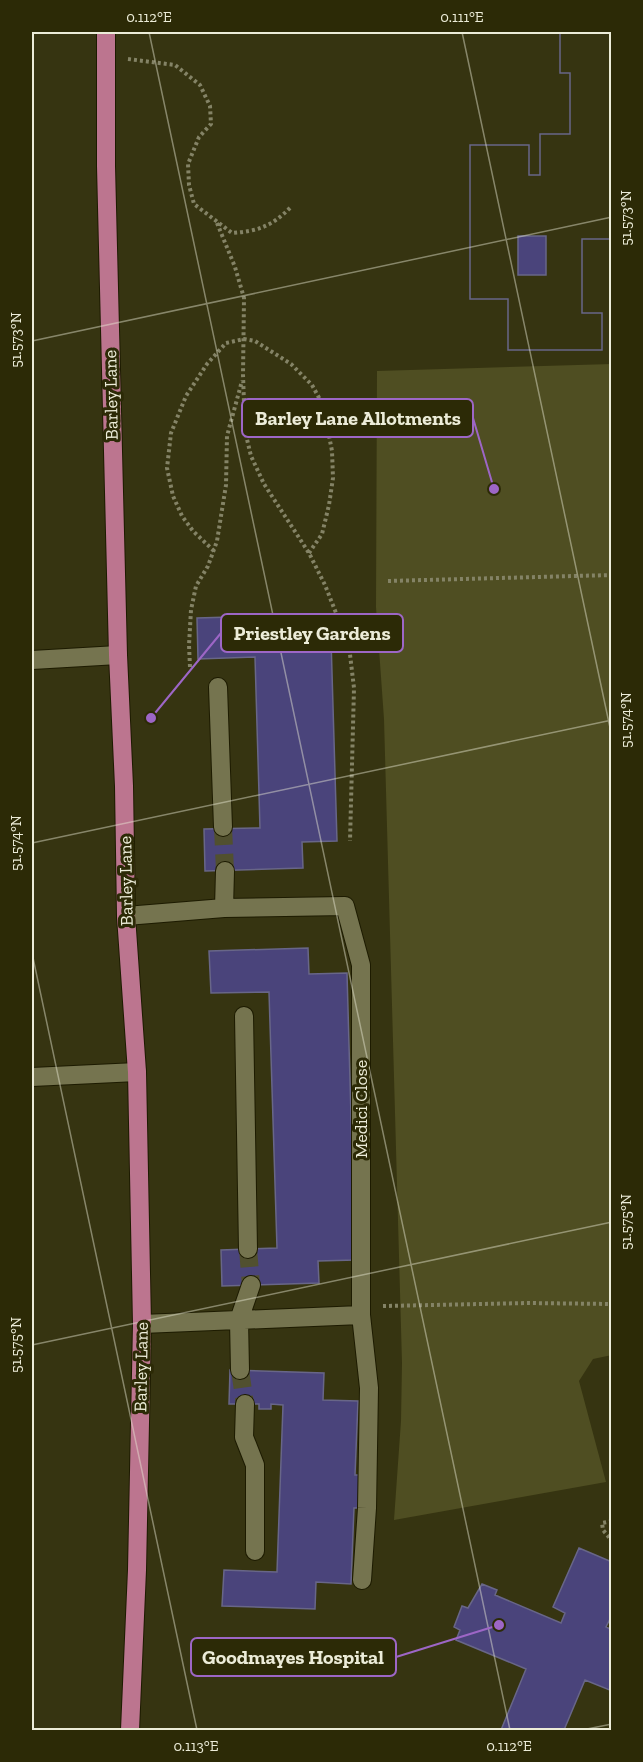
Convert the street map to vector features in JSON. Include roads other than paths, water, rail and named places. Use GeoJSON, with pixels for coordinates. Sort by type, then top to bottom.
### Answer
{"type":"FeatureCollection","features":[{"type":"Feature","properties":{"kind":"main road","name":"Barley Lane"},"geometry":{"type":"LineString","coordinates":[[106,32],[107,201],[118,655],[124,786],[126,916],[136,1072],[142,1324],[137,1570],[130,1731]]}},
{"type":"Feature","properties":{"kind":"street"},"geometry":{"type":"LineString","coordinates":[[32,660],[118,655]]}},
{"type":"Feature","properties":{"kind":"street"},"geometry":{"type":"LineString","coordinates":[[218,687],[223,827]]}},
{"type":"Feature","properties":{"kind":"street"},"geometry":{"type":"LineString","coordinates":[[224,908],[225,871]]}},
{"type":"Feature","properties":{"kind":"street","name":"Medici Close"},"geometry":{"type":"LineString","coordinates":[[126,916],[224,908],[345,906],[361,965],[361,1311]]}},
{"type":"Feature","properties":{"kind":"street"},"geometry":{"type":"LineString","coordinates":[[244,1016],[248,1249]]}},
{"type":"Feature","properties":{"kind":"street"},"geometry":{"type":"LineString","coordinates":[[32,1077],[136,1072]]}},
{"type":"Feature","properties":{"kind":"street"},"geometry":{"type":"LineString","coordinates":[[240,1370],[239,1320],[251,1285]]}},
{"type":"Feature","properties":{"kind":"street"},"geometry":{"type":"LineString","coordinates":[[142,1324],[361,1311],[369,1388],[363,1580]]}},
{"type":"Feature","properties":{"kind":"street"},"geometry":{"type":"LineString","coordinates":[[245,1404],[244,1437],[255,1465],[255,1551]]}},
{"type":"Feature","properties":{"kind":"tunnel"},"geometry":{"type":"LineString","coordinates":[[223,827],[225,871]]}},
{"type":"Feature","properties":{"kind":"tunnel"},"geometry":{"type":"LineString","coordinates":[[248,1249],[251,1285]]}},
{"type":"Feature","properties":{"kind":"tunnel"},"geometry":{"type":"LineString","coordinates":[[240,1370],[245,1404]]}},
{"type":"Feature","properties":{"kind":"place","name":"Barley Lane Allotments"},"geometry":{"type":"Point","coordinates":[494,489]}},
{"type":"Feature","properties":{"kind":"place","name":"Priestley Gardens"},"geometry":{"type":"Point","coordinates":[151,718]}},
{"type":"Feature","properties":{"kind":"place","name":"Goodmayes Hospital"},"geometry":{"type":"Point","coordinates":[499,1625]}}]}
